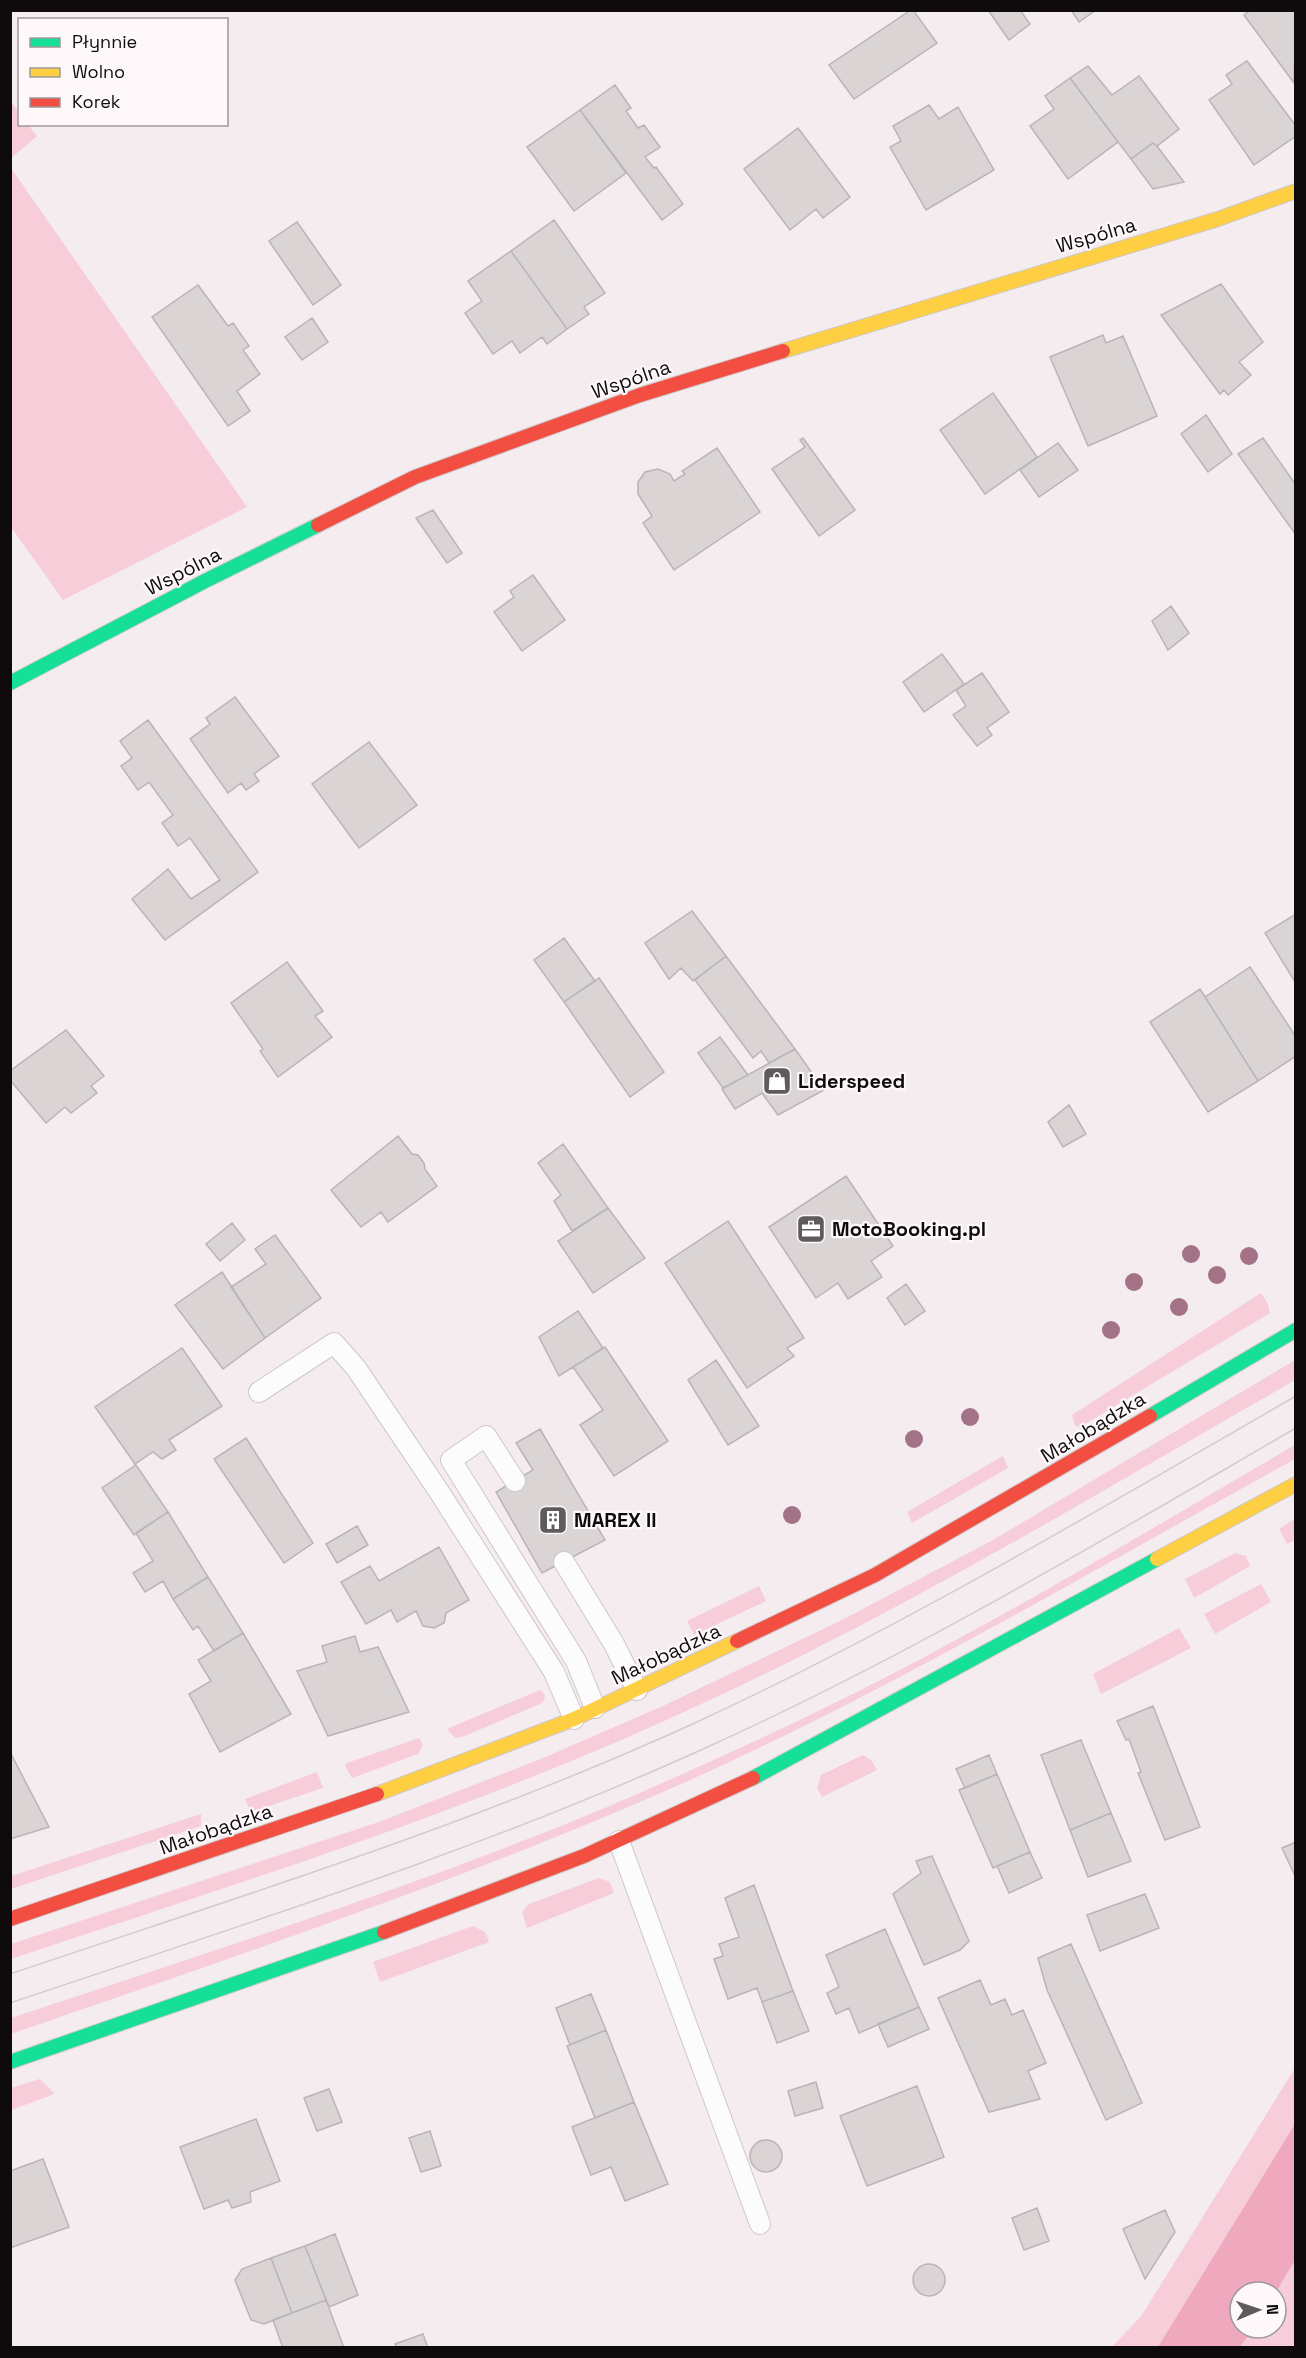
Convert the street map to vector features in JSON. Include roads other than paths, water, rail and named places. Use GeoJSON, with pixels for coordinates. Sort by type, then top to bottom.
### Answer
{"type":"FeatureCollection","features":[{"type":"Feature","properties":{"kind":"street","name":"Wspólna"},"geometry":{"type":"LineString","coordinates":[[10,683],[205,581],[415,477],[640,395],[1218,219],[1296,191]]}},
{"type":"Feature","properties":{"kind":"street","name":"Małobądzka"},"geometry":{"type":"LineString","coordinates":[[10,1919],[344,1806],[574,1719],[875,1575],[1058,1471],[1296,1330]]}},
{"type":"Feature","properties":{"kind":"street"},"geometry":{"type":"LineString","coordinates":[[10,2062],[327,1953],[619,1841],[732,1789],[1296,1484]]}},
{"type":"Feature","properties":{"kind":"lane"},"geometry":{"type":"LineString","coordinates":[[259,1392],[334,1343],[356,1368],[451,1510],[554,1672],[574,1719]]}},
{"type":"Feature","properties":{"kind":"lane"},"geometry":{"type":"LineString","coordinates":[[515,1481],[486,1436],[450,1460],[576,1661],[596,1708]]}},
{"type":"Feature","properties":{"kind":"lane"},"geometry":{"type":"LineString","coordinates":[[564,1562],[614,1644],[637,1690]]}},
{"type":"Feature","properties":{"kind":"lane"},"geometry":{"type":"LineString","coordinates":[[619,1841],[760,2224]]}},
{"type":"Feature","properties":{"kind":"tram line"},"geometry":{"type":"LineString","coordinates":[[10,1974],[443,1826],[613,1759],[697,1722],[850,1647],[925,1607],[1296,1396]]}},
{"type":"Feature","properties":{"kind":"tram line"},"geometry":{"type":"LineString","coordinates":[[10,2003],[360,1885],[533,1821],[703,1749],[855,1676],[929,1637],[1077,1555],[1296,1428]]}},
{"type":"Feature","properties":{"kind":"place","name":"Liderspeed"},"geometry":{"type":"Point","coordinates":[777,1081]}},
{"type":"Feature","properties":{"kind":"place","name":"MotoBooking.pl"},"geometry":{"type":"Point","coordinates":[811,1229]}},
{"type":"Feature","properties":{"kind":"place","name":"MAREX II"},"geometry":{"type":"Point","coordinates":[553,1520]}}]}
